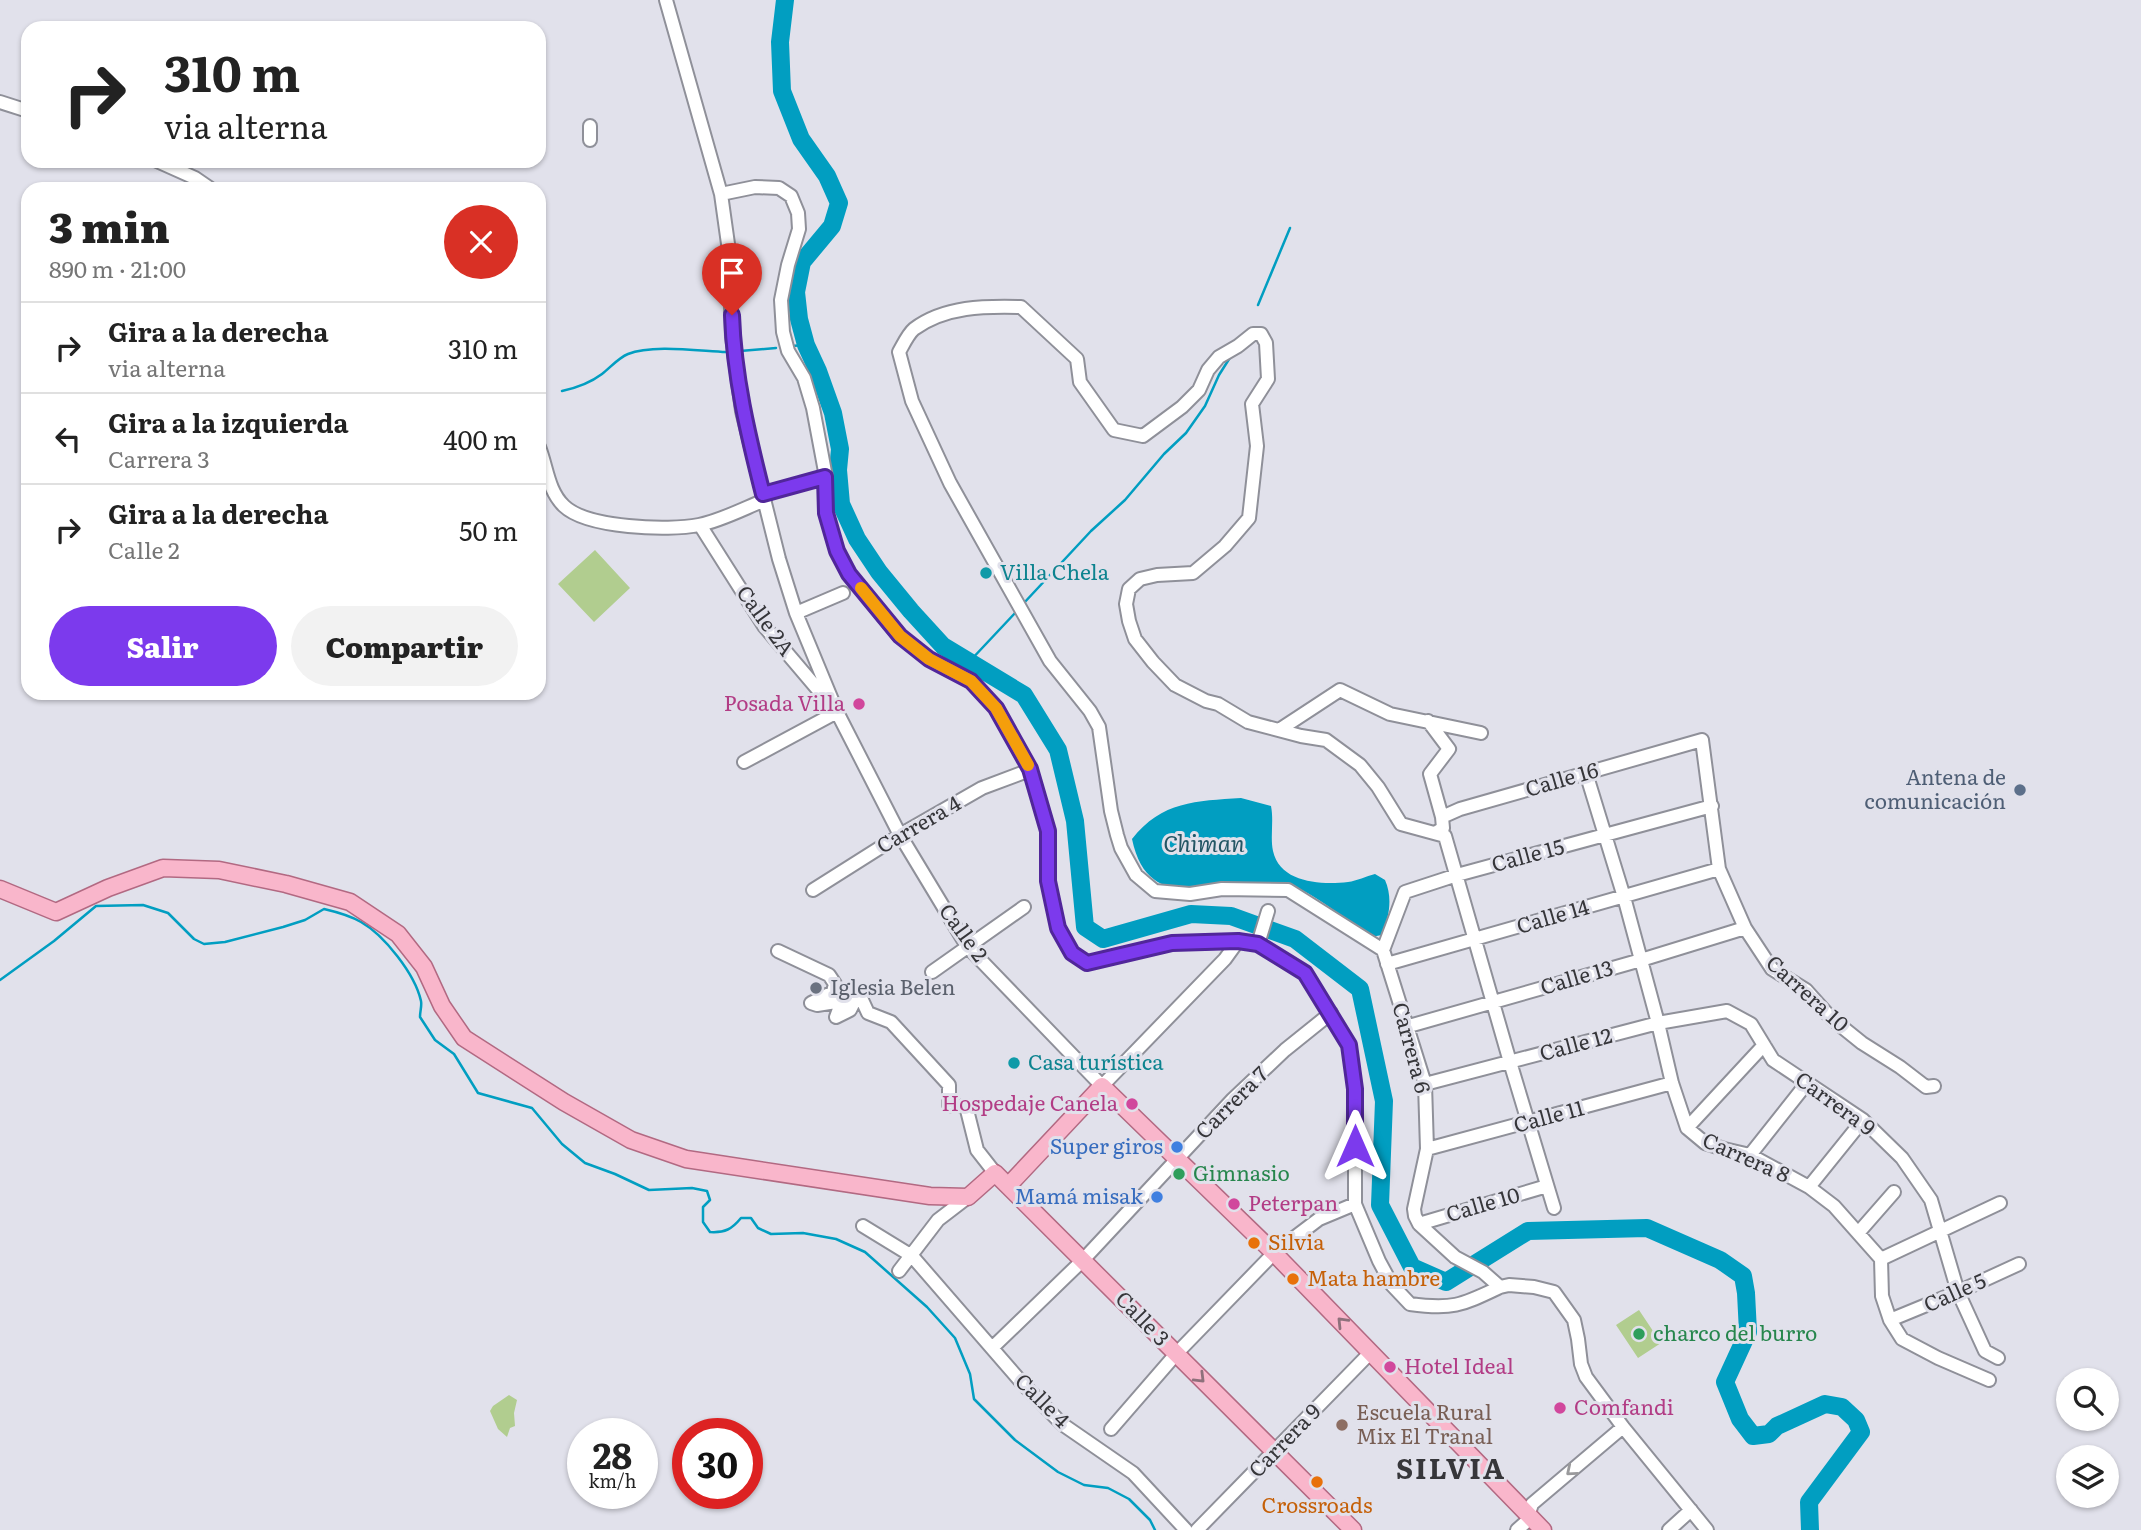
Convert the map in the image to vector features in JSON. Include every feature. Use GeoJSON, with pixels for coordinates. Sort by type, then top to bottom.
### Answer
{"type":"FeatureCollection","features":[{"type":"Feature","properties":{"kind":"main road"},"geometry":{"type":"LineString","coordinates":[[0,889],[56,912],[108,888],[163,868],[219,870],[286,884],[350,902],[398,934],[425,967],[442,1006],[464,1038],[564,1102],[631,1140],[686,1158],[930,1196],[968,1197],[995,1173]]}},
{"type":"Feature","properties":{"kind":"main road"},"geometry":{"type":"LineString","coordinates":[[1008,1185],[1102,1086]]}},
{"type":"Feature","properties":{"kind":"main road","name":"Calle 2"},"geometry":{"type":"LineString","coordinates":[[1102,1086],[1274,1253],[1543,1530]]}},
{"type":"Feature","properties":{"kind":"main road","name":"Calle 3"},"geometry":{"type":"LineString","coordinates":[[995,1173],[1353,1530]]}},
{"type":"Feature","properties":{"kind":"street","name":"Calle 2"},"geometry":{"type":"LineString","coordinates":[[666,0],[721,194],[729,251],[732,337],[741,398],[779,559],[796,614],[837,712],[900,835],[967,946],[1102,1086]]}},
{"type":"Feature","properties":{"kind":"street"},"geometry":{"type":"LineString","coordinates":[[0,102],[21,109]]}},
{"type":"Feature","properties":{"kind":"street"},"geometry":{"type":"LineString","coordinates":[[173,168],[201,182]]}},
{"type":"Feature","properties":{"kind":"street"},"geometry":{"type":"LineString","coordinates":[[721,194],[755,187],[779,188],[791,196],[798,213],[799,229],[780,300],[783,332],[788,351],[803,378],[813,408],[822,449],[826,513],[837,551],[849,574],[900,636],[929,659],[971,681],[996,708],[1030,769],[1048,831],[1048,881],[1058,928],[1072,953],[1087,963],[1172,943],[1260,938],[1305,973],[1349,1045],[1355,1089],[1354,1204],[1392,1285],[1410,1304],[1443,1308],[1468,1302],[1509,1285],[1553,1292],[1574,1320],[1581,1364],[1586,1377],[1707,1530]]}},
{"type":"Feature","properties":{"kind":"street"},"geometry":{"type":"LineString","coordinates":[[1383,950],[1288,890],[1222,889],[1190,894],[1155,891],[1136,874],[1117,835],[1099,727],[1090,710],[1050,661],[950,483],[912,401],[899,352],[912,330],[939,315],[956,311],[987,306],[1021,307],[1077,359],[1080,382],[1114,430],[1143,436],[1182,407],[1199,390],[1208,370],[1219,357],[1253,334],[1261,334],[1266,343],[1268,379],[1252,404],[1257,446],[1249,518],[1225,546],[1193,573],[1140,579],[1129,589],[1126,604],[1135,639],[1175,685],[1206,701],[1218,704],[1248,722],[1326,740],[1360,765],[1378,787],[1401,824],[1440,835]]}},
{"type":"Feature","properties":{"kind":"street"},"geometry":{"type":"LineString","coordinates":[[546,472],[551,489],[562,505],[576,515],[613,524],[653,529],[700,525],[764,497],[825,477]]}},
{"type":"Feature","properties":{"kind":"street","name":"Calle 2A"},"geometry":{"type":"LineString","coordinates":[[700,525],[764,626],[837,712]]}},
{"type":"Feature","properties":{"kind":"street"},"geometry":{"type":"LineString","coordinates":[[796,614],[843,593]]}},
{"type":"Feature","properties":{"kind":"street"},"geometry":{"type":"LineString","coordinates":[[1279,730],[1340,690],[1390,714],[1481,733]]}},
{"type":"Feature","properties":{"kind":"street"},"geometry":{"type":"LineString","coordinates":[[744,762],[837,712]]}},
{"type":"Feature","properties":{"kind":"street"},"geometry":{"type":"LineString","coordinates":[[1428,721],[1449,749],[1430,774],[1442,817],[1443,828],[1440,835],[1457,875],[1554,1208]]}},
{"type":"Feature","properties":{"kind":"street","name":"Calle 16"},"geometry":{"type":"LineString","coordinates":[[1442,817],[1460,809],[1702,740]]}},
{"type":"Feature","properties":{"kind":"street","name":"Carrera 10"},"geometry":{"type":"LineString","coordinates":[[1702,740],[1719,869],[1745,928],[1772,968],[1806,990],[1831,1018],[1926,1087],[1934,1086]]}},
{"type":"Feature","properties":{"kind":"street","name":"Carrera 4"},"geometry":{"type":"LineString","coordinates":[[813,890],[900,835],[982,788],[1030,769]]}},
{"type":"Feature","properties":{"kind":"street","name":"Carrera 8"},"geometry":{"type":"LineString","coordinates":[[1586,773],[1624,897],[1672,1083],[1687,1128],[1705,1143],[1750,1155],[1809,1187],[1834,1206],[1881,1259]]}},
{"type":"Feature","properties":{"kind":"street","name":"Calle 15"},"geometry":{"type":"LineString","coordinates":[[1383,950],[1405,892],[1457,875],[1712,806]]}},
{"type":"Feature","properties":{"kind":"street","name":"Calle 14"},"geometry":{"type":"LineString","coordinates":[[1387,964],[1719,869]]}},
{"type":"Feature","properties":{"kind":"street"},"geometry":{"type":"LineString","coordinates":[[932,972],[1024,907]]}},
{"type":"Feature","properties":{"kind":"street"},"geometry":{"type":"LineString","coordinates":[[1260,938],[1268,911]]}},
{"type":"Feature","properties":{"kind":"street","name":"Calle 13"},"geometry":{"type":"LineString","coordinates":[[1409,1026],[1745,928]]}},
{"type":"Feature","properties":{"kind":"street"},"geometry":{"type":"LineString","coordinates":[[1102,1086],[1225,959],[1238,941]]}},
{"type":"Feature","properties":{"kind":"street","name":"Carrera 6"},"geometry":{"type":"LineString","coordinates":[[1383,950],[1425,1084],[1427,1149],[1414,1209],[1419,1224]]}},
{"type":"Feature","properties":{"kind":"street","name":"Calle 3"},"geometry":{"type":"LineString","coordinates":[[778,951],[829,975],[835,984],[833,992],[811,1003],[817,1005],[842,1001],[836,1017],[850,1010],[856,998],[862,1000],[868,1013],[891,1022],[949,1085],[949,1106],[966,1106],[977,1150],[995,1173]]}},
{"type":"Feature","properties":{"kind":"street","name":"Calle 12"},"geometry":{"type":"LineString","coordinates":[[1425,1084],[1658,1023],[1727,1011]]}},
{"type":"Feature","properties":{"kind":"street","name":"Carrera 9"},"geometry":{"type":"LineString","coordinates":[[1727,1011],[1751,1024],[1773,1060],[1863,1120],[1902,1158],[1931,1200],[1958,1292],[1985,1351],[1998,1358]]}},
{"type":"Feature","properties":{"kind":"street","name":"Carrera 7"},"geometry":{"type":"LineString","coordinates":[[992,1348],[1083,1260],[1233,1099],[1285,1050],[1331,1013]]}},
{"type":"Feature","properties":{"kind":"street"},"geometry":{"type":"LineString","coordinates":[[1687,1128],[1764,1045]]}},
{"type":"Feature","properties":{"kind":"street","name":"Calle 11"},"geometry":{"type":"LineString","coordinates":[[1427,1149],[1672,1083]]}},
{"type":"Feature","properties":{"kind":"street"},"geometry":{"type":"LineString","coordinates":[[1750,1155],[1807,1083]]}},
{"type":"Feature","properties":{"kind":"street"},"geometry":{"type":"LineString","coordinates":[[1809,1187],[1863,1120]]}},
{"type":"Feature","properties":{"kind":"street","name":"Calle 10"},"geometry":{"type":"LineString","coordinates":[[1419,1224],[1547,1186]]}},
{"type":"Feature","properties":{"kind":"street"},"geometry":{"type":"LineString","coordinates":[[1859,1232],[1894,1192]]}},
{"type":"Feature","properties":{"kind":"street"},"geometry":{"type":"LineString","coordinates":[[930,1196],[939,1206],[939,1220]]}},
{"type":"Feature","properties":{"kind":"street"},"geometry":{"type":"LineString","coordinates":[[899,1271],[939,1220],[968,1197]]}},
{"type":"Feature","properties":{"kind":"street"},"geometry":{"type":"LineString","coordinates":[[1989,1380],[1937,1358],[1902,1339],[1890,1320],[1882,1296],[1881,1259],[2000,1203]]}},
{"type":"Feature","properties":{"kind":"street"},"geometry":{"type":"LineString","coordinates":[[1111,1429],[1176,1354],[1274,1253],[1319,1219],[1354,1204]]}},
{"type":"Feature","properties":{"kind":"street"},"geometry":{"type":"LineString","coordinates":[[1419,1224],[1455,1257],[1483,1272],[1500,1287]]}},
{"type":"Feature","properties":{"kind":"street","name":"Calle 4"},"geometry":{"type":"LineString","coordinates":[[863,1226],[912,1256],[1062,1424],[1133,1473],[1186,1530]]}},
{"type":"Feature","properties":{"kind":"street","name":"Calle 5"},"geometry":{"type":"LineString","coordinates":[[1890,1320],[2019,1264]]}},
{"type":"Feature","properties":{"kind":"street","name":"Carrera 9"},"geometry":{"type":"LineString","coordinates":[[1197,1530],[1371,1352]]}},
{"type":"Feature","properties":{"kind":"street"},"geometry":{"type":"LineString","coordinates":[[1517,1530],[1526,1522],[1532,1504],[1623,1427]]}},
{"type":"Feature","properties":{"kind":"street"},"geometry":{"type":"LineString","coordinates":[[1669,1530],[1691,1510]]}},
{"type":"Feature","properties":{"kind":"green space"},"geometry":{"type":"Polygon","coordinates":[[[595,550],[630,588],[594,622],[558,584],[595,550]]]}},
{"type":"Feature","properties":{"kind":"green space","name":"charco del burro"},"geometry":{"type":"Polygon","coordinates":[[[1639,1310],[1661,1343],[1638,1358],[1616,1325],[1639,1310]]]}},
{"type":"Feature","properties":{"kind":"green space"},"geometry":{"type":"Polygon","coordinates":[[[509,1395],[517,1400],[515,1426],[510,1428],[507,1437],[498,1429],[490,1411],[509,1395]]]}},
{"type":"Feature","properties":{"kind":"water","name":"Chiman"},"geometry":{"type":"Polygon","coordinates":[[[1241,798],[1271,806],[1273,851],[1277,862],[1293,876],[1314,882],[1337,883],[1375,874],[1385,880],[1389,908],[1382,935],[1371,937],[1319,900],[1289,885],[1266,882],[1196,889],[1174,888],[1156,881],[1142,865],[1132,839],[1155,817],[1181,805],[1241,798]]]}},
{"type":"Feature","properties":{"kind":"waterway"},"geometry":{"type":"LineString","coordinates":[[785,0],[780,42],[782,91],[801,139],[827,176],[839,203],[832,226],[802,262],[796,292],[806,345],[833,413],[840,449],[838,470],[841,504],[857,539],[879,572],[911,611],[943,646],[1024,695],[1058,750],[1075,821],[1085,927],[1103,939],[1191,914],[1231,916],[1295,939],[1360,989],[1384,1101],[1380,1205],[1412,1267],[1446,1282],[1528,1231],[1647,1228],[1720,1260],[1743,1276],[1748,1332],[1725,1382],[1740,1419],[1753,1436],[1769,1434],[1777,1426],[1825,1404],[1842,1407],[1856,1420],[1861,1432],[1809,1502],[1810,1530]]}},
{"type":"Feature","properties":{"kind":"waterway"},"geometry":{"type":"LineString","coordinates":[[1258,305],[1290,228]]}},
{"type":"Feature","properties":{"kind":"waterway"},"geometry":{"type":"LineString","coordinates":[[791,346],[806,345]]}},
{"type":"Feature","properties":{"kind":"waterway"},"geometry":{"type":"LineString","coordinates":[[740,351],[776,348]]}},
{"type":"Feature","properties":{"kind":"waterway"},"geometry":{"type":"LineString","coordinates":[[562,391],[593,380],[621,358],[638,351],[663,349],[726,352]]}},
{"type":"Feature","properties":{"kind":"waterway"},"geometry":{"type":"LineString","coordinates":[[1023,604],[1186,433],[1205,406],[1231,356]]}},
{"type":"Feature","properties":{"kind":"waterway"},"geometry":{"type":"LineString","coordinates":[[969,662],[1016,612]]}},
{"type":"Feature","properties":{"kind":"waterway"},"geometry":{"type":"LineString","coordinates":[[0,980],[96,906],[143,905],[168,913],[194,939],[204,944],[225,942],[283,927],[305,920],[324,909],[356,920],[370,928],[397,956],[418,990],[421,1001],[420,1017],[435,1040],[454,1054],[478,1093],[532,1108],[562,1144],[585,1163],[649,1190],[692,1188],[707,1191],[710,1200],[703,1207],[703,1222],[710,1232],[724,1231],[741,1218],[751,1218],[758,1228],[771,1234],[803,1233],[836,1239],[865,1252],[927,1307],[955,1338],[970,1374],[974,1399],[1015,1440],[1058,1472],[1084,1485],[1108,1488],[1129,1499],[1150,1520],[1155,1530]]}},
{"type":"Feature","properties":{"kind":"slow traffic"},"geometry":{"type":"LineString","coordinates":[[861,588],[900,636],[929,659],[971,681],[996,708],[1028,765]]}},
{"type":"Feature","properties":{"kind":"place","name":"Villa Chela"},"geometry":{"type":"Point","coordinates":[986,573]}},
{"type":"Feature","properties":{"kind":"place","name":"Posada Villa"},"geometry":{"type":"Point","coordinates":[859,704]}},
{"type":"Feature","properties":{"kind":"place","name":"Antena de comunicación"},"geometry":{"type":"Point","coordinates":[2020,790]}},
{"type":"Feature","properties":{"kind":"place","name":"Iglesia Belen"},"geometry":{"type":"Point","coordinates":[816,988]}},
{"type":"Feature","properties":{"kind":"place","name":"Casa turística"},"geometry":{"type":"Point","coordinates":[1014,1063]}},
{"type":"Feature","properties":{"kind":"place","name":"Hospedaje Canela"},"geometry":{"type":"Point","coordinates":[1132,1104]}},
{"type":"Feature","properties":{"kind":"place","name":"Super giros"},"geometry":{"type":"Point","coordinates":[1177,1147]}},
{"type":"Feature","properties":{"kind":"place","name":"Gimnasio"},"geometry":{"type":"Point","coordinates":[1179,1174]}},
{"type":"Feature","properties":{"kind":"place","name":"Mamá misak"},"geometry":{"type":"Point","coordinates":[1157,1197]}},
{"type":"Feature","properties":{"kind":"place","name":"Peterpan"},"geometry":{"type":"Point","coordinates":[1234,1204]}},
{"type":"Feature","properties":{"kind":"place","name":"Silvia"},"geometry":{"type":"Point","coordinates":[1254,1243]}},
{"type":"Feature","properties":{"kind":"place","name":"Mata hambre"},"geometry":{"type":"Point","coordinates":[1293,1279]}},
{"type":"Feature","properties":{"kind":"place","name":"charco del burro"},"geometry":{"type":"Point","coordinates":[1639,1334]}},
{"type":"Feature","properties":{"kind":"place","name":"Hotel Ideal"},"geometry":{"type":"Point","coordinates":[1390,1367]}},
{"type":"Feature","properties":{"kind":"place","name":"Comfandi"},"geometry":{"type":"Point","coordinates":[1560,1408]}},
{"type":"Feature","properties":{"kind":"place","name":"Escuela Rural Mix El Tranal"},"geometry":{"type":"Point","coordinates":[1342,1425]}},
{"type":"Feature","properties":{"kind":"place","name":"Crossroads"},"geometry":{"type":"Point","coordinates":[1317,1482]}},
{"type":"Feature","properties":{"kind":"district","name":"SILVIA"},"geometry":{"type":"Point","coordinates":[1451,1469]}},
{"type":"Feature","properties":{"kind":"route"},"geometry":{"type":"LineString","coordinates":[[732,315],[732,337],[743,411],[763,494],[825,477],[826,513],[837,551],[849,574],[900,636],[929,659],[971,681],[996,708],[1030,769],[1048,831],[1048,881],[1058,928],[1072,953],[1087,963],[1172,943],[1238,941],[1258,944],[1305,973],[1349,1045],[1355,1089],[1355,1146]]}}]}
